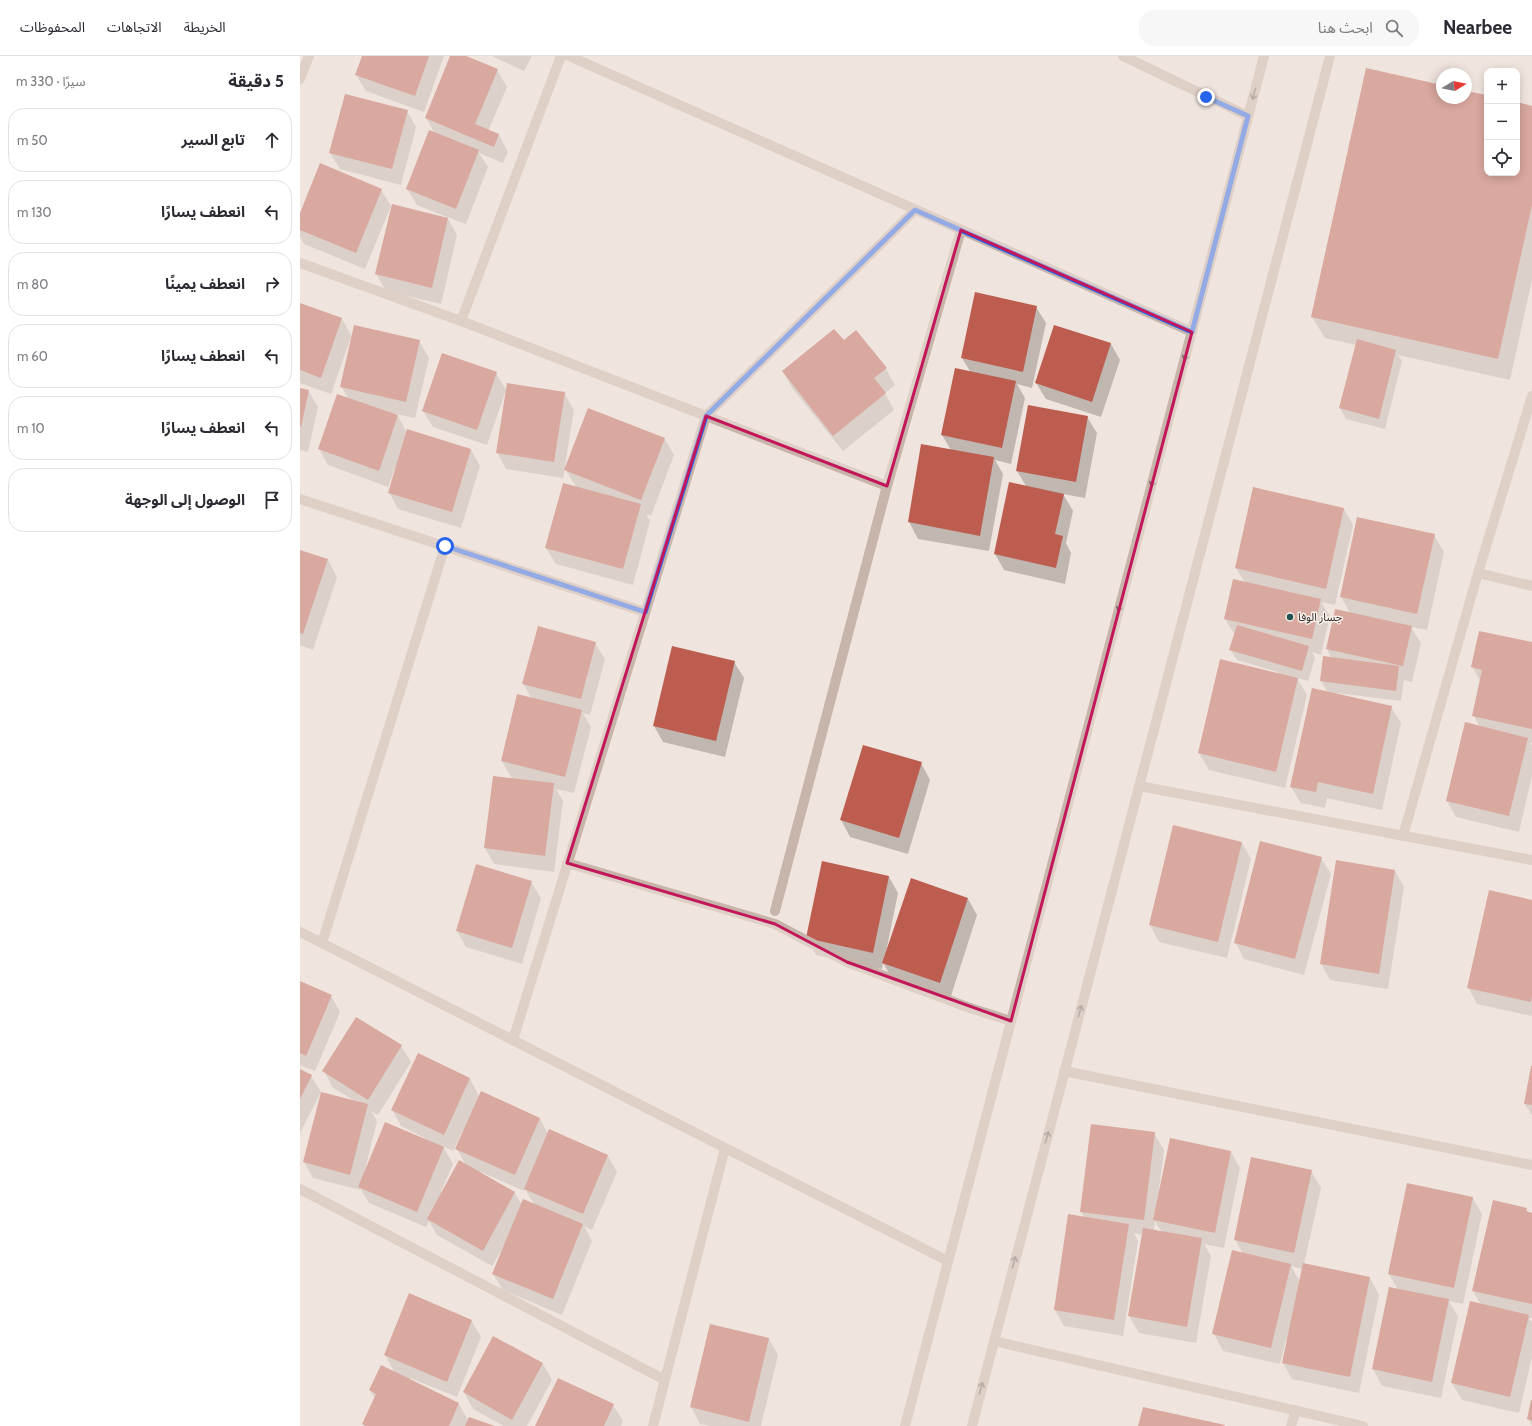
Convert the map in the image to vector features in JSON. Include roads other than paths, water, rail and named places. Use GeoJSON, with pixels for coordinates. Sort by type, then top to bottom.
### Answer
{"type":"FeatureCollection","features":[{"type":"Feature","properties":{"kind":"street"},"geometry":{"type":"LineString","coordinates":[[461,321],[561,56]]}},
{"type":"Feature","properties":{"kind":"street"},"geometry":{"type":"LineString","coordinates":[[569,56],[1192,332]]}},
{"type":"Feature","properties":{"kind":"street"},"geometry":{"type":"LineString","coordinates":[[1123,56],[1248,116]]}},
{"type":"Feature","properties":{"kind":"street"},"geometry":{"type":"LineString","coordinates":[[905,1426],[1264,56]]}},
{"type":"Feature","properties":{"kind":"street"},"geometry":{"type":"LineString","coordinates":[[972,1426],[1330,56]]}},
{"type":"Feature","properties":{"kind":"street"},"geometry":{"type":"LineString","coordinates":[[300,79],[305,61]]}},
{"type":"Feature","properties":{"kind":"street"},"geometry":{"type":"LineString","coordinates":[[512,1040],[706,416],[915,210]]}},
{"type":"Feature","properties":{"kind":"street"},"geometry":{"type":"LineString","coordinates":[[774,911],[887,486],[961,230]]}},
{"type":"Feature","properties":{"kind":"street"},"geometry":{"type":"LineString","coordinates":[[300,263],[461,321],[887,486]]}},
{"type":"Feature","properties":{"kind":"street"},"geometry":{"type":"LineString","coordinates":[[1403,836],[1478,573],[1532,396]]}},
{"type":"Feature","properties":{"kind":"street"},"geometry":{"type":"LineString","coordinates":[[300,498],[645,612]]}},
{"type":"Feature","properties":{"kind":"street"},"geometry":{"type":"LineString","coordinates":[[322,943],[445,546]]}},
{"type":"Feature","properties":{"kind":"street"},"geometry":{"type":"LineString","coordinates":[[1478,573],[1532,586]]}},
{"type":"Feature","properties":{"kind":"street"},"geometry":{"type":"LineString","coordinates":[[1139,786],[1532,860]]}},
{"type":"Feature","properties":{"kind":"street"},"geometry":{"type":"LineString","coordinates":[[567,863],[774,924],[847,962],[967,1007],[1011,1021]]}},
{"type":"Feature","properties":{"kind":"street"},"geometry":{"type":"LineString","coordinates":[[300,932],[948,1261]]}},
{"type":"Feature","properties":{"kind":"street"},"geometry":{"type":"LineString","coordinates":[[1064,1071],[1532,1165]]}},
{"type":"Feature","properties":{"kind":"street"},"geometry":{"type":"LineString","coordinates":[[653,1426],[725,1148]]}},
{"type":"Feature","properties":{"kind":"street"},"geometry":{"type":"LineString","coordinates":[[300,1189],[665,1380]]}},
{"type":"Feature","properties":{"kind":"street"},"geometry":{"type":"LineString","coordinates":[[994,1341],[1363,1426]]}},
{"type":"Feature","properties":{"kind":"street"},"geometry":{"type":"LineString","coordinates":[[1291,1426],[1296,1410]]}},
{"type":"Feature","properties":{"kind":"place","name":"جسار الوفا"},"geometry":{"type":"Point","coordinates":[1290,617]}}]}
